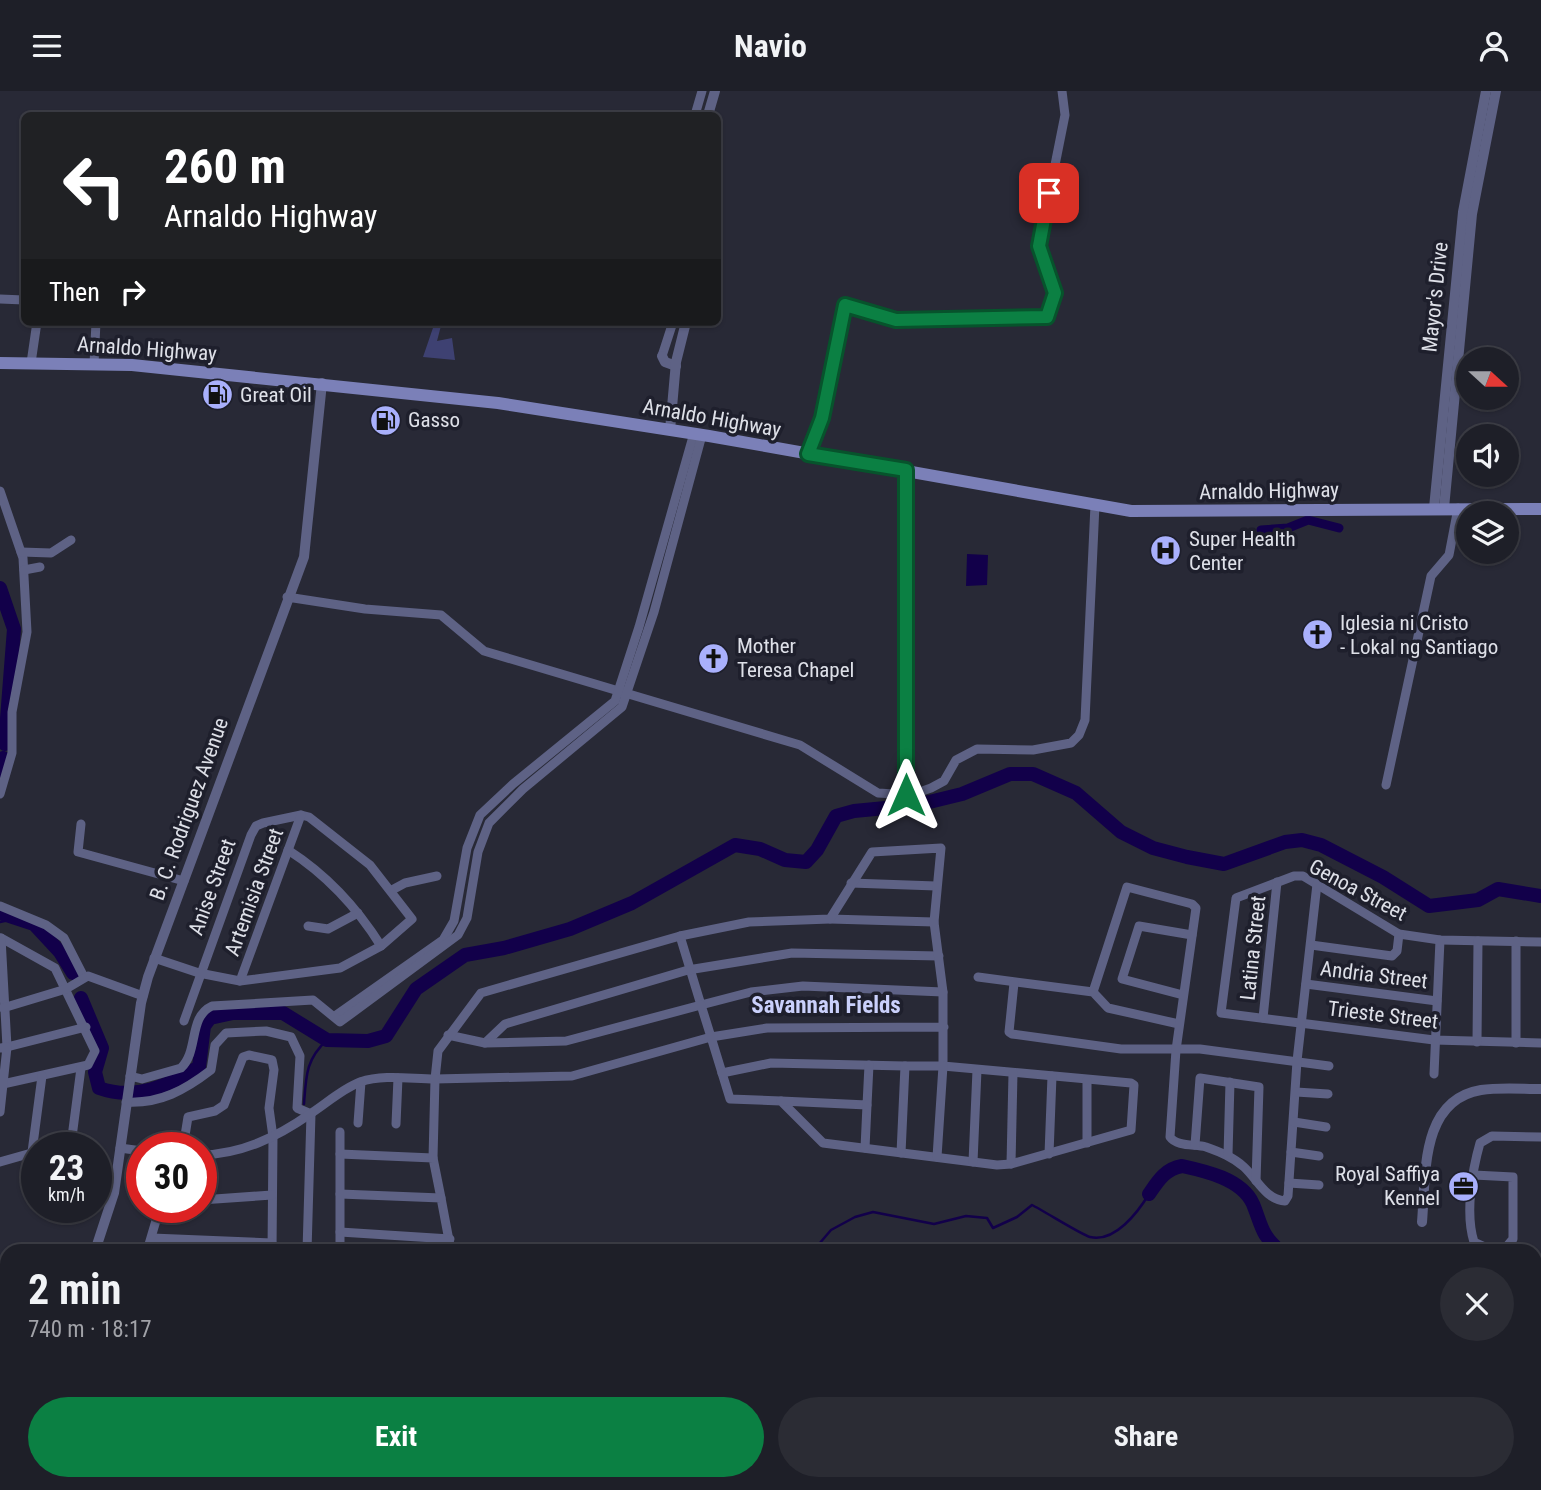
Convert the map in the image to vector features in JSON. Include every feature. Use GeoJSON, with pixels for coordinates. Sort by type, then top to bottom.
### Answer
{"type":"FeatureCollection","features":[{"type":"Feature","properties":{"kind":"main road","name":"Arnaldo Highway"},"geometry":{"type":"LineString","coordinates":[[0,363],[94,364],[321,383],[510,405],[698,434],[1095,505],[1170,513],[1456,508]]}},
{"type":"Feature","properties":{"kind":"main road","name":"Arnaldo Highway"},"geometry":{"type":"LineString","coordinates":[[1519,509],[1541,509]]}},
{"type":"Feature","properties":{"kind":"street"},"geometry":{"type":"LineString","coordinates":[[696,112],[702,91]]}},
{"type":"Feature","properties":{"kind":"street"},"geometry":{"type":"LineString","coordinates":[[709,112],[715,91]]}},
{"type":"Feature","properties":{"kind":"street"},"geometry":{"type":"LineString","coordinates":[[808,454],[822,418],[845,305],[896,320],[1034,318],[1047,317],[1052,311],[1055,293],[1039,246],[1065,115],[1062,91]]}},
{"type":"Feature","properties":{"kind":"street","name":"Mayor's Drive"},"geometry":{"type":"LineString","coordinates":[[1462,270],[1462,212],[1486,91]]}},
{"type":"Feature","properties":{"kind":"street","name":"Mayor's Drive"},"geometry":{"type":"LineString","coordinates":[[1439,508],[1462,270],[1496,91]]}},
{"type":"Feature","properties":{"kind":"street"},"geometry":{"type":"LineString","coordinates":[[0,299],[21,300]]}},
{"type":"Feature","properties":{"kind":"street"},"geometry":{"type":"LineString","coordinates":[[31,363],[36,326]]}},
{"type":"Feature","properties":{"kind":"street"},"geometry":{"type":"LineString","coordinates":[[94,364],[96,326]]}},
{"type":"Feature","properties":{"kind":"street"},"geometry":{"type":"LineString","coordinates":[[672,326],[662,356],[664,362],[676,366]]}},
{"type":"Feature","properties":{"kind":"street"},"geometry":{"type":"LineString","coordinates":[[670,430],[676,366],[685,326]]}},
{"type":"Feature","properties":{"kind":"street","name":"B. C. Rodriguez Avenue"},"geometry":{"type":"LineString","coordinates":[[98,1244],[109,1214],[143,996],[154,958],[304,557],[321,383]]}},
{"type":"Feature","properties":{"kind":"street"},"geometry":{"type":"LineString","coordinates":[[130,1077],[142,1079],[181,1068],[191,1054],[200,1015],[212,1006],[313,1000],[337,1019],[443,940],[454,921],[467,848],[480,815],[622,693],[698,434]]}},
{"type":"Feature","properties":{"kind":"street"},"geometry":{"type":"LineString","coordinates":[[906,470],[906,795]]}},
{"type":"Feature","properties":{"kind":"street"},"geometry":{"type":"LineString","coordinates":[[0,491],[21,552],[27,632],[12,712],[12,753],[0,794]]}},
{"type":"Feature","properties":{"kind":"street"},"geometry":{"type":"LineString","coordinates":[[287,597],[365,609],[441,615],[484,651],[800,745],[878,793],[906,795],[931,789],[944,781],[956,760],[977,749],[1033,750],[1071,743],[1079,735],[1085,720],[1095,505]]}},
{"type":"Feature","properties":{"kind":"street"},"geometry":{"type":"LineString","coordinates":[[1386,785],[1431,576],[1449,555],[1456,518]]}},
{"type":"Feature","properties":{"kind":"street"},"geometry":{"type":"LineString","coordinates":[[21,552],[51,553],[71,540]]}},
{"type":"Feature","properties":{"kind":"street"},"geometry":{"type":"LineString","coordinates":[[24,570],[40,567]]}},
{"type":"Feature","properties":{"kind":"street"},"geometry":{"type":"LineString","coordinates":[[154,958],[199,973],[240,981],[340,968],[381,946],[412,919],[392,890],[345,841],[313,818],[301,815]]}},
{"type":"Feature","properties":{"kind":"street","name":"Artemisia Street"},"geometry":{"type":"LineString","coordinates":[[240,981],[301,815]]}},
{"type":"Feature","properties":{"kind":"street","name":"Anise Street"},"geometry":{"type":"LineString","coordinates":[[184,1021],[199,973],[253,830],[260,824],[301,815]]}},
{"type":"Feature","properties":{"kind":"street"},"geometry":{"type":"LineString","coordinates":[[81,824],[78,852],[184,881]]}},
{"type":"Feature","properties":{"kind":"street"},"geometry":{"type":"LineString","coordinates":[[830,919],[872,852],[940,848],[934,922],[943,992],[944,1027],[937,1157]]}},
{"type":"Feature","properties":{"kind":"street"},"geometry":{"type":"LineString","coordinates":[[288,850],[323,875],[358,913],[381,946]]}},
{"type":"Feature","properties":{"kind":"street"},"geometry":{"type":"LineString","coordinates":[[392,890],[405,883],[437,876]]}},
{"type":"Feature","properties":{"kind":"street","name":"Genoa Street"},"geometry":{"type":"LineString","coordinates":[[1221,1013],[1236,898],[1300,876],[1399,934],[1440,940],[1541,941]]}},
{"type":"Feature","properties":{"kind":"street","name":"Latina Street"},"geometry":{"type":"LineString","coordinates":[[1263,1018],[1277,882]]}},
{"type":"Feature","properties":{"kind":"street"},"geometry":{"type":"LineString","coordinates":[[851,883],[936,885]]}},
{"type":"Feature","properties":{"kind":"street"},"geometry":{"type":"LineString","coordinates":[[1093,992],[1127,887],[1192,904],[1196,908],[1175,1050],[1170,1137],[1175,1142],[1195,1145],[1228,1156],[1271,1198],[1282,1201],[1288,1196],[1297,1061],[1317,884]]}},
{"type":"Feature","properties":{"kind":"street"},"geometry":{"type":"LineString","coordinates":[[0,906],[46,925],[64,938],[84,977]]}},
{"type":"Feature","properties":{"kind":"street"},"geometry":{"type":"LineString","coordinates":[[308,926],[328,929],[358,913]]}},
{"type":"Feature","properties":{"kind":"street"},"geometry":{"type":"LineString","coordinates":[[451,1244],[433,1158],[438,1051],[481,993],[680,936],[749,922],[830,919],[934,922]]}},
{"type":"Feature","properties":{"kind":"street"},"geometry":{"type":"LineString","coordinates":[[1183,995],[1122,979],[1139,926],[1192,935]]}},
{"type":"Feature","properties":{"kind":"street"},"geometry":{"type":"LineString","coordinates":[[1311,945],[1392,956],[1397,951],[1399,934]]}},
{"type":"Feature","properties":{"kind":"street"},"geometry":{"type":"LineString","coordinates":[[680,936],[688,970],[730,1098],[735,1101],[867,1105]]}},
{"type":"Feature","properties":{"kind":"street"},"geometry":{"type":"LineString","coordinates":[[0,1112],[4,1048],[1,938],[55,968],[86,1027],[95,1051],[92,1062],[81,1068],[3,1084]]}},
{"type":"Feature","properties":{"kind":"street"},"geometry":{"type":"LineString","coordinates":[[1434,1075],[1440,940]]}},
{"type":"Feature","properties":{"kind":"street"},"geometry":{"type":"LineString","coordinates":[[1477,1042],[1478,941]]}},
{"type":"Feature","properties":{"kind":"street"},"geometry":{"type":"LineString","coordinates":[[1516,941],[1516,1042]]}},
{"type":"Feature","properties":{"kind":"street"},"geometry":{"type":"LineString","coordinates":[[485,1043],[505,1024],[688,970],[792,953],[939,956]]}},
{"type":"Feature","properties":{"kind":"street"},"geometry":{"type":"LineString","coordinates":[[3,1008],[66,989],[84,977],[93,976],[143,996]]}},
{"type":"Feature","properties":{"kind":"street"},"geometry":{"type":"LineString","coordinates":[[978,977],[1093,992],[1108,1008],[1179,1024]]}},
{"type":"Feature","properties":{"kind":"street"},"geometry":{"type":"LineString","coordinates":[[1014,983],[1009,1032],[1012,1034],[1121,1049],[1200,1049],[1329,1066]]}},
{"type":"Feature","properties":{"kind":"street","name":"Andria Street"},"geometry":{"type":"LineString","coordinates":[[1306,984],[1437,1001]]}},
{"type":"Feature","properties":{"kind":"street"},"geometry":{"type":"LineString","coordinates":[[448,1035],[485,1043],[566,1041],[751,992],[803,986],[943,992]]}},
{"type":"Feature","properties":{"kind":"street","name":"Trieste Street"},"geometry":{"type":"LineString","coordinates":[[1221,1013],[1434,1040],[1541,1043]]}},
{"type":"Feature","properties":{"kind":"street"},"geometry":{"type":"LineString","coordinates":[[4,1048],[86,1027]]}},
{"type":"Feature","properties":{"kind":"street"},"geometry":{"type":"LineString","coordinates":[[217,1154],[244,1150],[273,1137],[361,1082],[398,1078],[572,1076],[712,1037],[767,1028],[944,1027]]}},
{"type":"Feature","properties":{"kind":"street"},"geometry":{"type":"LineString","coordinates":[[127,1100],[156,1102],[199,1079],[211,1070],[215,1045],[226,1033],[266,1031],[291,1037],[298,1045],[300,1056],[297,1108],[311,1114]]}},
{"type":"Feature","properties":{"kind":"street"},"geometry":{"type":"LineString","coordinates":[[186,1132],[188,1117],[220,1109],[227,1100],[240,1061],[249,1055],[268,1058],[274,1063],[269,1108],[273,1137],[272,1244]]}},
{"type":"Feature","properties":{"kind":"street"},"geometry":{"type":"LineString","coordinates":[[722,1073],[771,1063],[943,1066],[1134,1085],[1131,1130],[1011,1164],[973,1162],[816,1140],[781,1101]]}},
{"type":"Feature","properties":{"kind":"street"},"geometry":{"type":"LineString","coordinates":[[865,1148],[869,1065]]}},
{"type":"Feature","properties":{"kind":"street"},"geometry":{"type":"LineString","coordinates":[[901,1153],[905,1066]]}},
{"type":"Feature","properties":{"kind":"street"},"geometry":{"type":"LineString","coordinates":[[71,1132],[81,1068]]}},
{"type":"Feature","properties":{"kind":"street"},"geometry":{"type":"LineString","coordinates":[[973,1162],[976,1070]]}},
{"type":"Feature","properties":{"kind":"street"},"geometry":{"type":"LineString","coordinates":[[1011,1164],[1013,1073]]}},
{"type":"Feature","properties":{"kind":"street"},"geometry":{"type":"LineString","coordinates":[[37,1132],[42,1076]]}},
{"type":"Feature","properties":{"kind":"street"},"geometry":{"type":"LineString","coordinates":[[1049,1154],[1052,1076]]}},
{"type":"Feature","properties":{"kind":"street"},"geometry":{"type":"LineString","coordinates":[[396,1124],[398,1078]]}},
{"type":"Feature","properties":{"kind":"street"},"geometry":{"type":"LineString","coordinates":[[1195,1145],[1200,1078],[1261,1089],[1256,1181]]}},
{"type":"Feature","properties":{"kind":"street"},"geometry":{"type":"LineString","coordinates":[[1087,1080],[1087,1143]]}},
{"type":"Feature","properties":{"kind":"street"},"geometry":{"type":"LineString","coordinates":[[358,1123],[361,1082]]}},
{"type":"Feature","properties":{"kind":"street"},"geometry":{"type":"LineString","coordinates":[[1228,1156],[1230,1083]]}},
{"type":"Feature","properties":{"kind":"street"},"geometry":{"type":"LineString","coordinates":[[1422,1222],[1429,1138],[1444,1112],[1467,1095],[1480,1090],[1541,1089]]}},
{"type":"Feature","properties":{"kind":"street"},"geometry":{"type":"LineString","coordinates":[[1296,1092],[1328,1094]]}},
{"type":"Feature","properties":{"kind":"street"},"geometry":{"type":"LineString","coordinates":[[307,1244],[311,1114]]}},
{"type":"Feature","properties":{"kind":"street"},"geometry":{"type":"LineString","coordinates":[[1294,1122],[1326,1127]]}},
{"type":"Feature","properties":{"kind":"street"},"geometry":{"type":"LineString","coordinates":[[340,1132],[340,1244]]}},
{"type":"Feature","properties":{"kind":"street"},"geometry":{"type":"LineString","coordinates":[[1478,1244],[1474,1242],[1470,1230],[1474,1175],[1480,1143],[1492,1136],[1541,1137]]}},
{"type":"Feature","properties":{"kind":"street"},"geometry":{"type":"LineString","coordinates":[[120,1148],[126,1149]]}},
{"type":"Feature","properties":{"kind":"street"},"geometry":{"type":"LineString","coordinates":[[1291,1152],[1319,1156]]}},
{"type":"Feature","properties":{"kind":"street"},"geometry":{"type":"LineString","coordinates":[[340,1154],[433,1158]]}},
{"type":"Feature","properties":{"kind":"street"},"geometry":{"type":"LineString","coordinates":[[0,1162],[21,1156]]}},
{"type":"Feature","properties":{"kind":"street"},"geometry":{"type":"LineString","coordinates":[[1474,1175],[1513,1177],[1513,1239],[1509,1244]]}},
{"type":"Feature","properties":{"kind":"street"},"geometry":{"type":"LineString","coordinates":[[1289,1182],[1320,1185]]}},
{"type":"Feature","properties":{"kind":"street"},"geometry":{"type":"LineString","coordinates":[[340,1194],[441,1198]]}},
{"type":"Feature","properties":{"kind":"street"},"geometry":{"type":"LineString","coordinates":[[217,1199],[272,1195]]}},
{"type":"Feature","properties":{"kind":"street"},"geometry":{"type":"LineString","coordinates":[[150,1244],[156,1223]]}},
{"type":"Feature","properties":{"kind":"street"},"geometry":{"type":"LineString","coordinates":[[340,1232],[450,1239]]}},
{"type":"Feature","properties":{"kind":"street"},"geometry":{"type":"LineString","coordinates":[[152,1238],[211,1244]]}},
{"type":"Feature","properties":{"kind":"shaded area"},"geometry":{"type":"Polygon","coordinates":[[[434,326],[441,326],[437,341],[452,338],[455,360],[423,357],[434,326]]]}},
{"type":"Feature","properties":{"kind":"shaded area"},"geometry":{"type":"Polygon","coordinates":[[[967,554],[988,555],[987,585],[966,586],[967,554]]]}},
{"type":"Feature","properties":{"kind":"waterway"},"geometry":{"type":"LineString","coordinates":[[1261,530],[1288,528],[1308,520],[1339,528]]}},
{"type":"Feature","properties":{"kind":"waterway"},"geometry":{"type":"LineString","coordinates":[[0,588],[14,629],[5,744]]}},
{"type":"Feature","properties":{"kind":"waterway"},"geometry":{"type":"LineString","coordinates":[[0,774],[3,758]]}},
{"type":"Feature","properties":{"kind":"waterway"},"geometry":{"type":"LineString","coordinates":[[81,998],[102,1048],[95,1072],[99,1088],[112,1092],[151,1089],[199,1067],[204,1026],[210,1018],[233,1013],[283,1013],[327,1040],[368,1041],[386,1036],[416,989],[465,955],[504,948],[570,929],[632,903],[735,845],[760,849],[785,860],[806,862],[817,850],[836,816],[854,811],[917,805],[962,794],[1010,774],[1033,774],[1076,793],[1121,832],[1153,848],[1187,857],[1224,864],[1285,842],[1302,840],[1321,845],[1383,877],[1429,906],[1478,900],[1498,889],[1541,896]]}},
{"type":"Feature","properties":{"kind":"waterway"},"geometry":{"type":"LineString","coordinates":[[0,913],[34,924],[60,952],[73,973]]}},
{"type":"Feature","properties":{"kind":"waterway"},"geometry":{"type":"LineString","coordinates":[[0,922],[14,919]]}},
{"type":"Feature","properties":{"kind":"waterway"},"geometry":{"type":"LineString","coordinates":[[304,1104],[311,1061],[327,1040]]}},
{"type":"Feature","properties":{"kind":"waterway"},"geometry":{"type":"LineString","coordinates":[[1149,1194],[1166,1173],[1182,1166],[1222,1177],[1248,1195],[1265,1235],[1273,1244]]}},
{"type":"Feature","properties":{"kind":"waterway"},"geometry":{"type":"LineString","coordinates":[[819,1244],[831,1230],[855,1217],[873,1212],[934,1224],[966,1216],[987,1218],[993,1228],[1017,1217],[1032,1205],[1090,1237],[1099,1238],[1125,1225],[1149,1194]]}},
{"type":"Feature","properties":{"kind":"place","name":"Great Oil"},"geometry":{"type":"Point","coordinates":[217,395]}},
{"type":"Feature","properties":{"kind":"place","name":"Gasso"},"geometry":{"type":"Point","coordinates":[385,420]}},
{"type":"Feature","properties":{"kind":"place","name":"Super Health Center"},"geometry":{"type":"Point","coordinates":[1166,551]}},
{"type":"Feature","properties":{"kind":"place","name":"Iglesia ni Cristo - Lokal ng Santiago"},"geometry":{"type":"Point","coordinates":[1317,635]}},
{"type":"Feature","properties":{"kind":"place","name":"Mother Teresa Chapel"},"geometry":{"type":"Point","coordinates":[714,658]}},
{"type":"Feature","properties":{"kind":"place","name":"Royal Saffiya Kennel"},"geometry":{"type":"Point","coordinates":[1463,1186]}},
{"type":"Feature","properties":{"kind":"district","name":"Savannah Fields"},"geometry":{"type":"Point","coordinates":[826,1005]}},
{"type":"Feature","properties":{"kind":"route"},"geometry":{"type":"LineString","coordinates":[[906,795],[906,470],[808,454],[822,418],[845,305],[896,320],[1047,317],[1052,311],[1055,293],[1039,246],[1049,193]]}}]}
